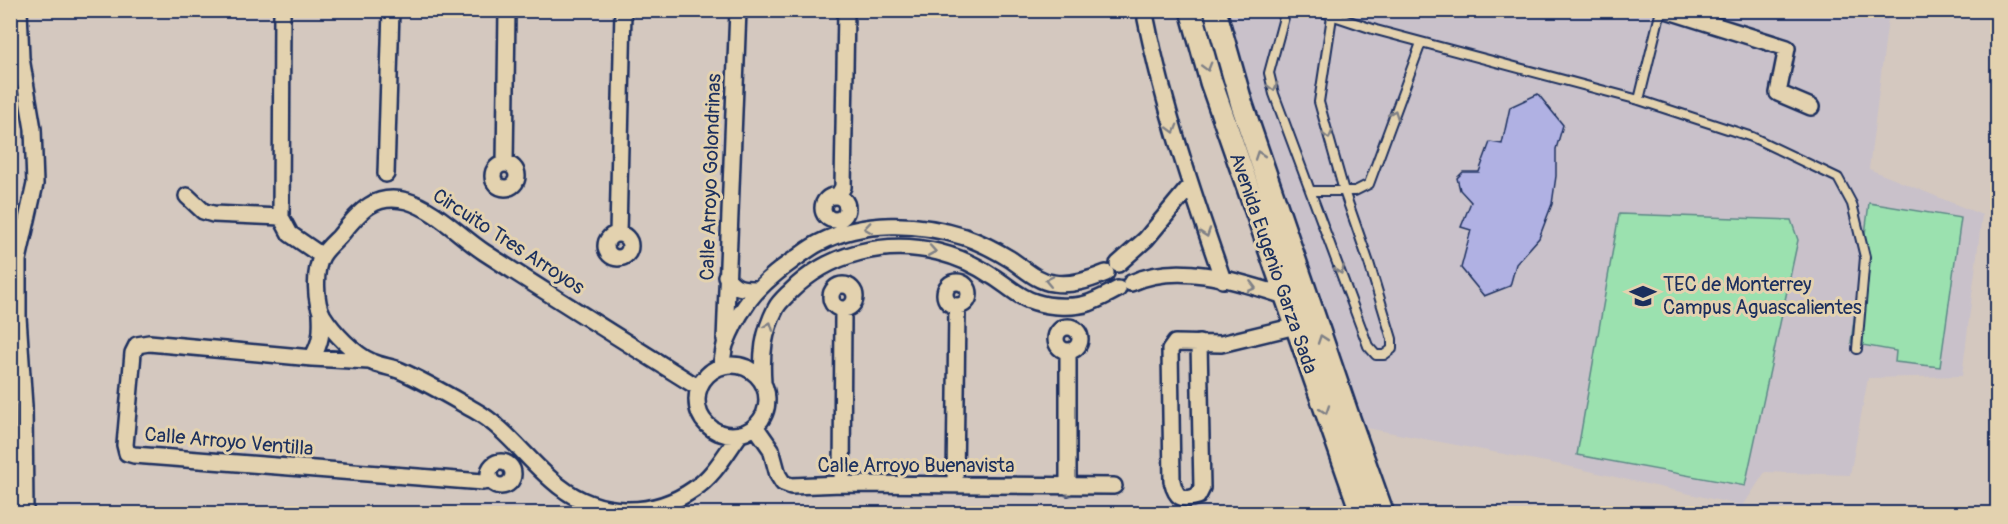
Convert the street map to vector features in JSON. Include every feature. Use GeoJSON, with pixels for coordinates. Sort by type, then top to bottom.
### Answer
{"type":"FeatureCollection","features":[{"type":"Feature","properties":{"kind":"main road","name":"Avenida Eugenio Garza Sada"},"geometry":{"type":"LineString","coordinates":[[1191,10],[1212,82],[1362,513]]}},
{"type":"Feature","properties":{"kind":"main road","name":"Avenida Eugenio Garza Sada"},"geometry":{"type":"LineString","coordinates":[[1215,10],[1242,105],[1383,513]]}},
{"type":"Feature","properties":{"kind":"street"},"geometry":{"type":"LineString","coordinates":[[19,10],[21,58],[33,129],[35,184],[18,260],[18,317],[24,406],[25,513]]}},
{"type":"Feature","properties":{"kind":"street"},"geometry":{"type":"LineString","coordinates":[[282,10],[281,217],[290,234],[322,256],[316,284],[322,332],[319,345],[312,358]]}},
{"type":"Feature","properties":{"kind":"street"},"geometry":{"type":"LineString","coordinates":[[387,174],[391,10]]}},
{"type":"Feature","properties":{"kind":"street"},"geometry":{"type":"LineString","coordinates":[[505,164],[507,10]]}},
{"type":"Feature","properties":{"kind":"street"},"geometry":{"type":"LineString","coordinates":[[618,234],[623,10]]}},
{"type":"Feature","properties":{"kind":"street","name":"Calle Arroyo Golondrinas"},"geometry":{"type":"LineString","coordinates":[[725,346],[738,10]]}},
{"type":"Feature","properties":{"kind":"street"},"geometry":{"type":"LineString","coordinates":[[838,196],[843,187],[846,10]]}},
{"type":"Feature","properties":{"kind":"street"},"geometry":{"type":"LineString","coordinates":[[1146,10],[1157,71],[1190,186],[1223,280]]}},
{"type":"Feature","properties":{"kind":"street"},"geometry":{"type":"LineString","coordinates":[[1666,10],[1787,48],[1778,93],[1811,107]]}},
{"type":"Feature","properties":{"kind":"street"},"geometry":{"type":"LineString","coordinates":[[720,367],[725,346],[746,305],[759,289],[784,267],[819,243],[852,230],[887,225],[926,228],[966,238],[1008,258],[1035,278],[1052,283],[1072,283],[1090,279],[1112,269],[1146,239],[1190,186]]}},
{"type":"Feature","properties":{"kind":"street"},"geometry":{"type":"LineString","coordinates":[[187,196],[203,211],[213,214],[281,217]]}},
{"type":"Feature","properties":{"kind":"street","name":"Circuito Tres Arroyos"},"geometry":{"type":"LineString","coordinates":[[322,256],[365,207],[384,200],[405,200],[426,208],[471,243],[699,388]]}},
{"type":"Feature","properties":{"kind":"street"},"geometry":{"type":"LineString","coordinates":[[763,383],[745,367],[737,365],[713,370],[705,377],[699,388],[697,405],[701,417],[708,426],[730,435],[740,434],[755,426],[765,412],[767,400],[761,357],[766,330],[777,306],[803,279],[842,257],[872,249],[904,247],[938,252],[970,262],[1034,302],[1049,305],[1089,303],[1153,274],[1190,273],[1285,296]]}},
{"type":"Feature","properties":{"kind":"street"},"geometry":{"type":"LineString","coordinates":[[1137,247],[1135,253],[1139,266],[1153,274]]}},
{"type":"Feature","properties":{"kind":"street"},"geometry":{"type":"LineString","coordinates":[[726,276],[732,285],[741,289],[759,289]]}},
{"type":"Feature","properties":{"kind":"street"},"geometry":{"type":"LineString","coordinates":[[955,485],[957,306]]}},
{"type":"Feature","properties":{"kind":"street"},"geometry":{"type":"LineString","coordinates":[[842,484],[843,310]]}},
{"type":"Feature","properties":{"kind":"street"},"geometry":{"type":"LineString","coordinates":[[321,314],[338,336],[369,361],[402,371],[478,412],[508,436],[559,486],[580,500],[609,509],[638,510],[660,507],[694,489],[712,474],[740,434]]}},
{"type":"Feature","properties":{"kind":"street"},"geometry":{"type":"LineString","coordinates":[[1199,344],[1202,488],[1198,496],[1188,500],[1180,498],[1174,491],[1172,481],[1170,350],[1175,343],[1221,344],[1296,326]]}},
{"type":"Feature","properties":{"kind":"street","name":"Calle Arroyo Ventilla"},"geometry":{"type":"LineString","coordinates":[[369,361],[149,343],[137,345],[133,353],[125,445],[127,453],[483,482],[490,480]]}},
{"type":"Feature","properties":{"kind":"street"},"geometry":{"type":"LineString","coordinates":[[1068,351],[1068,487]]}},
{"type":"Feature","properties":{"kind":"street","name":"Calle Arroyo Buenavista"},"geometry":{"type":"LineString","coordinates":[[755,426],[771,449],[778,475],[783,483],[791,486],[842,484],[1114,486]]}},
{"type":"Feature","properties":{"kind":"lane"},"geometry":{"type":"LineString","coordinates":[[1286,10],[1269,73],[1274,94],[1368,346],[1376,355],[1384,356],[1392,350],[1392,339],[1344,191],[1319,102],[1332,13]]}},
{"type":"Feature","properties":{"kind":"lane"},"geometry":{"type":"LineString","coordinates":[[1316,10],[1332,13],[1421,43],[1639,100],[1752,137],[1838,178],[1852,204],[1865,258],[1857,350]]}},
{"type":"Feature","properties":{"kind":"lane"},"geometry":{"type":"LineString","coordinates":[[1639,100],[1661,10]]}},
{"type":"Feature","properties":{"kind":"lane"},"geometry":{"type":"LineString","coordinates":[[1311,191],[1355,191],[1369,184],[1421,43]]}},
{"type":"Feature","properties":{"kind":"shaded area","name":"TEC de Monterrey Campus Aguascalientes"},"geometry":{"type":"Polygon","coordinates":[[[1222,11],[1889,11],[1869,169],[1982,215],[1962,376],[1868,378],[1850,475],[1765,472],[1743,506],[1567,466],[1356,426],[1222,11]]]}},
{"type":"Feature","properties":{"kind":"green space"},"geometry":{"type":"Polygon","coordinates":[[[1869,203],[1961,218],[1940,367],[1895,362],[1896,351],[1851,343],[1869,203]]]}},
{"type":"Feature","properties":{"kind":"green space"},"geometry":{"type":"Polygon","coordinates":[[[1619,214],[1791,220],[1798,240],[1745,486],[1577,455],[1619,214]]]}},
{"type":"Feature","properties":{"kind":"building"},"geometry":{"type":"Polygon","coordinates":[[[1538,94],[1563,125],[1556,149],[1556,176],[1552,204],[1539,238],[1516,264],[1510,286],[1484,296],[1461,268],[1471,230],[1461,227],[1471,202],[1460,190],[1457,178],[1463,172],[1479,172],[1490,142],[1502,144],[1510,107],[1538,94]]]}},
{"type":"Feature","properties":{"kind":"place","name":"TEC de Monterrey Campus Aguascalientes"},"geometry":{"type":"Point","coordinates":[1643,296]}}]}
